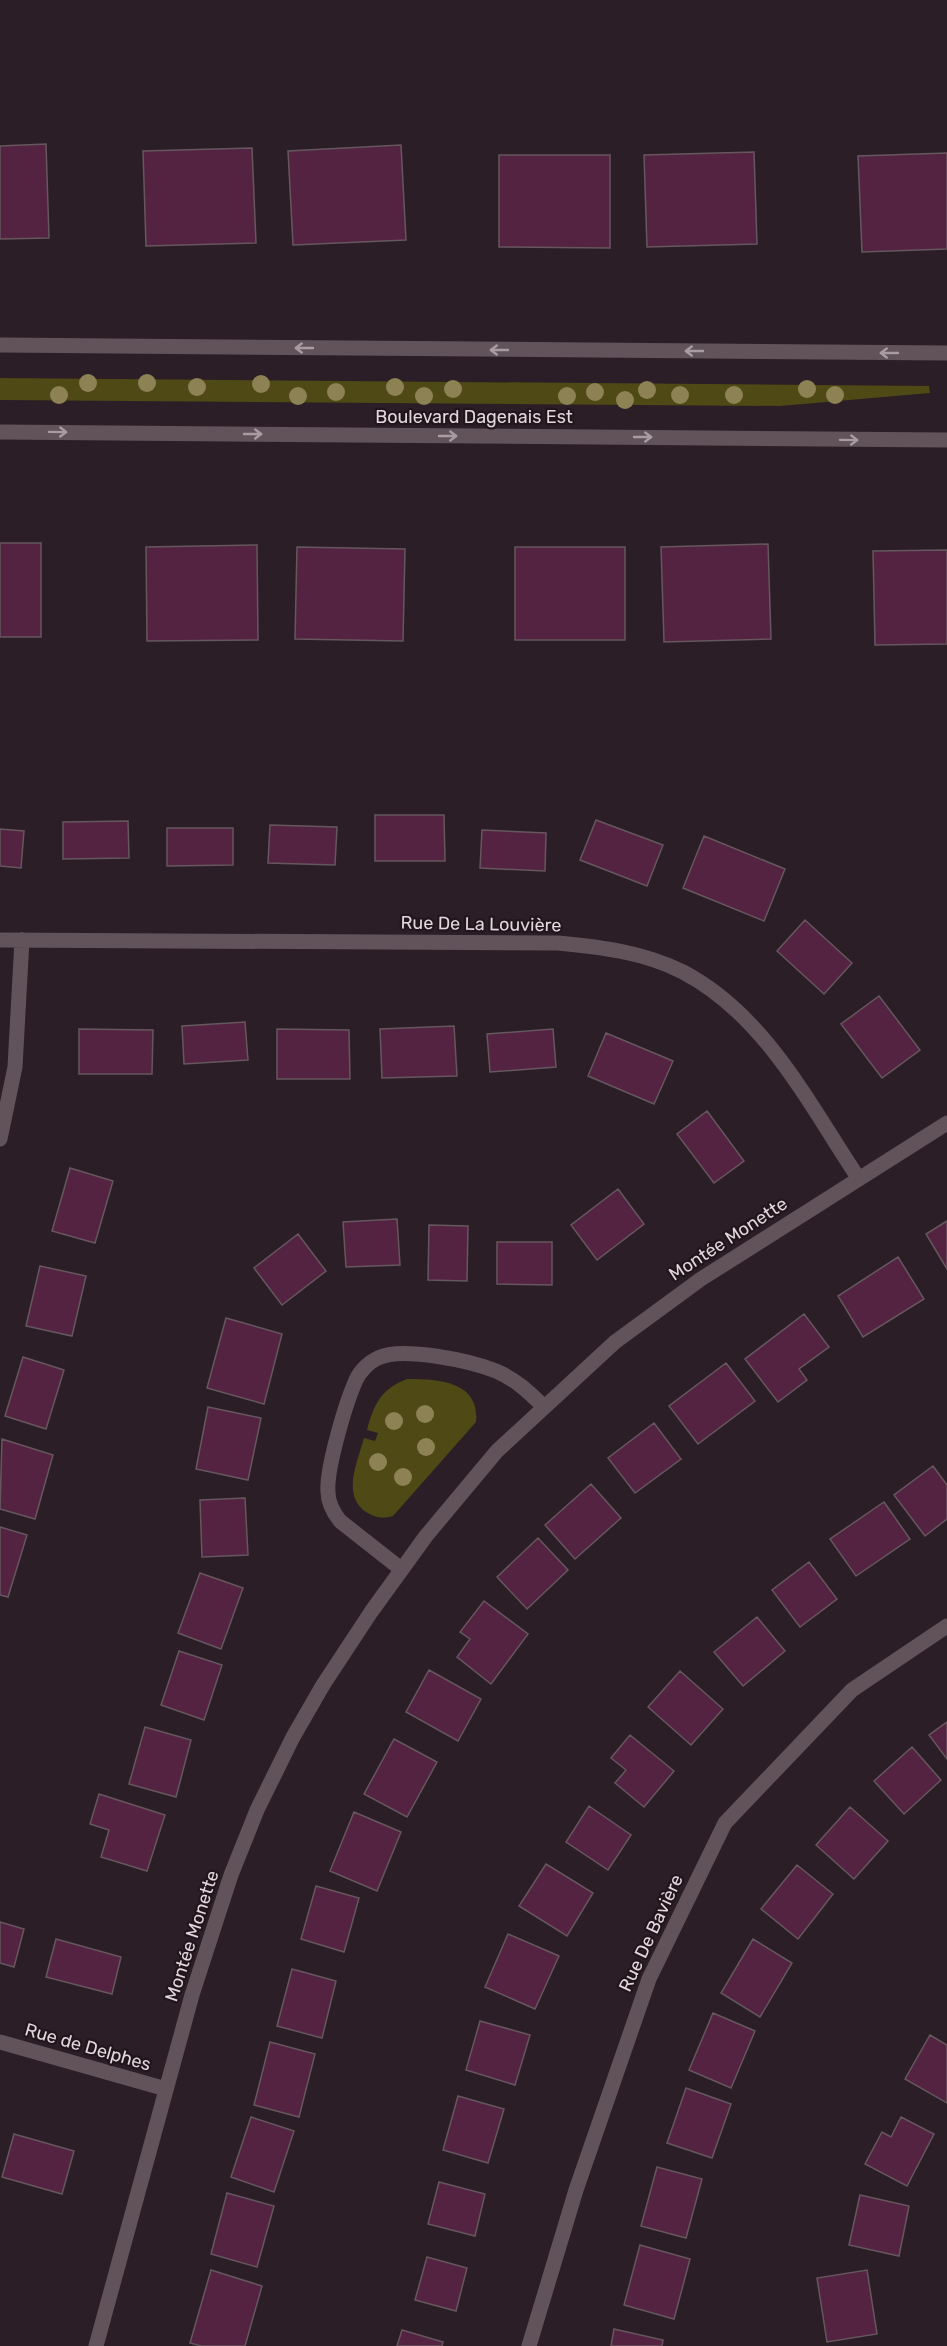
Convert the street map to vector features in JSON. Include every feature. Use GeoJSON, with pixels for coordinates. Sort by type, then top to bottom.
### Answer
{"type":"FeatureCollection","features":[{"type":"Feature","properties":{"kind":"street"},"geometry":{"type":"LineString","coordinates":[[0,345],[947,353]]}},
{"type":"Feature","properties":{"kind":"street","name":"Boulevard Dagenais Est"},"geometry":{"type":"LineString","coordinates":[[0,432],[947,440]]}},
{"type":"Feature","properties":{"kind":"street","name":"Rue De La Louvière"},"geometry":{"type":"LineString","coordinates":[[0,940],[558,943],[602,947],[643,957],[681,971],[716,992],[740,1012],[785,1067],[859,1179]]}},
{"type":"Feature","properties":{"kind":"street"},"geometry":{"type":"LineString","coordinates":[[0,1139],[15,1067],[22,940]]}},
{"type":"Feature","properties":{"kind":"street","name":"Montée Monette"},"geometry":{"type":"LineString","coordinates":[[96,2346],[192,1995],[224,1895],[257,1810],[284,1754],[323,1684],[400,1569],[483,1467],[543,1406],[657,1310],[947,1123]]}},
{"type":"Feature","properties":{"kind":"street"},"geometry":{"type":"LineString","coordinates":[[400,1569],[340,1521],[328,1494],[329,1474],[349,1402],[362,1371],[378,1358],[398,1353],[460,1362],[484,1367],[510,1378],[543,1406]]}},
{"type":"Feature","properties":{"kind":"street","name":"Rue De Bavière"},"geometry":{"type":"LineString","coordinates":[[529,2346],[576,2190],[648,1979],[725,1823],[852,1690],[947,1626]]}},
{"type":"Feature","properties":{"kind":"street","name":"Rue de Delphes"},"geometry":{"type":"LineString","coordinates":[[0,2042],[166,2089]]}},
{"type":"Feature","properties":{"kind":"shaded area"},"geometry":{"type":"Polygon","coordinates":[[[0,378],[929,386],[930,393],[780,406],[0,400],[0,378]]]}},
{"type":"Feature","properties":{"kind":"shaded area"},"geometry":{"type":"Polygon","coordinates":[[[407,1379],[444,1382],[464,1390],[471,1398],[475,1408],[476,1422],[393,1516],[373,1516],[358,1505],[354,1496],[355,1467],[364,1438],[375,1441],[378,1433],[367,1430],[380,1398],[398,1383],[407,1379]]]}},
{"type":"Feature","properties":{"kind":"building"},"geometry":{"type":"Polygon","coordinates":[[[46,144],[49,238],[0,239],[0,146],[46,144]]]}},
{"type":"Feature","properties":{"kind":"building"},"geometry":{"type":"Polygon","coordinates":[[[401,145],[406,240],[293,245],[288,151],[401,145]]]}},
{"type":"Feature","properties":{"kind":"building"},"geometry":{"type":"Polygon","coordinates":[[[252,148],[256,243],[146,246],[143,151],[252,148]]]}},
{"type":"Feature","properties":{"kind":"building"},"geometry":{"type":"Polygon","coordinates":[[[754,152],[757,244],[647,247],[644,155],[754,152]]]}},
{"type":"Feature","properties":{"kind":"building"},"geometry":{"type":"Polygon","coordinates":[[[947,153],[947,249],[862,252],[858,156],[947,153]]]}},
{"type":"Feature","properties":{"kind":"building"},"geometry":{"type":"Polygon","coordinates":[[[499,155],[610,155],[610,248],[499,247],[499,155]]]}},
{"type":"Feature","properties":{"kind":"building"},"geometry":{"type":"Polygon","coordinates":[[[0,543],[41,543],[41,637],[0,637],[0,543]]]}},
{"type":"Feature","properties":{"kind":"building"},"geometry":{"type":"Polygon","coordinates":[[[768,544],[771,639],[664,642],[661,547],[768,544]]]}},
{"type":"Feature","properties":{"kind":"building"},"geometry":{"type":"Polygon","coordinates":[[[257,545],[258,640],[147,641],[146,547],[257,545]]]}},
{"type":"Feature","properties":{"kind":"building"},"geometry":{"type":"Polygon","coordinates":[[[297,547],[405,549],[403,641],[295,639],[297,547]]]}},
{"type":"Feature","properties":{"kind":"building"},"geometry":{"type":"Polygon","coordinates":[[[515,547],[625,547],[625,640],[515,640],[515,547]]]}},
{"type":"Feature","properties":{"kind":"building"},"geometry":{"type":"Polygon","coordinates":[[[947,550],[947,644],[875,645],[873,551],[947,550]]]}},
{"type":"Feature","properties":{"kind":"building"},"geometry":{"type":"Polygon","coordinates":[[[375,815],[444,815],[445,861],[375,861],[375,815]]]}},
{"type":"Feature","properties":{"kind":"building"},"geometry":{"type":"Polygon","coordinates":[[[596,820],[663,845],[647,886],[580,860],[596,820]]]}},
{"type":"Feature","properties":{"kind":"building"},"geometry":{"type":"Polygon","coordinates":[[[128,821],[129,858],[63,859],[63,822],[128,821]]]}},
{"type":"Feature","properties":{"kind":"building"},"geometry":{"type":"Polygon","coordinates":[[[270,825],[337,827],[335,865],[268,863],[270,825]]]}},
{"type":"Feature","properties":{"kind":"building"},"geometry":{"type":"Polygon","coordinates":[[[167,828],[233,828],[233,865],[167,866],[167,828]]]}},
{"type":"Feature","properties":{"kind":"building"},"geometry":{"type":"Polygon","coordinates":[[[0,829],[24,831],[21,868],[0,866],[0,829]]]}},
{"type":"Feature","properties":{"kind":"building"},"geometry":{"type":"Polygon","coordinates":[[[482,830],[546,833],[545,871],[480,868],[482,830]]]}},
{"type":"Feature","properties":{"kind":"building"},"geometry":{"type":"Polygon","coordinates":[[[704,836],[785,869],[764,921],[683,888],[704,836]]]}},
{"type":"Feature","properties":{"kind":"building"},"geometry":{"type":"Polygon","coordinates":[[[805,920],[852,963],[824,994],[777,951],[805,920]]]}},
{"type":"Feature","properties":{"kind":"building"},"geometry":{"type":"Polygon","coordinates":[[[879,996],[920,1050],[882,1078],[841,1024],[879,996]]]}},
{"type":"Feature","properties":{"kind":"building"},"geometry":{"type":"Polygon","coordinates":[[[245,1022],[248,1060],[184,1064],[182,1026],[245,1022]]]}},
{"type":"Feature","properties":{"kind":"building"},"geometry":{"type":"Polygon","coordinates":[[[454,1026],[457,1076],[382,1078],[380,1029],[454,1026]]]}},
{"type":"Feature","properties":{"kind":"building"},"geometry":{"type":"Polygon","coordinates":[[[79,1029],[153,1030],[152,1074],[79,1074],[79,1029]]]}},
{"type":"Feature","properties":{"kind":"building"},"geometry":{"type":"Polygon","coordinates":[[[277,1029],[349,1030],[350,1079],[277,1079],[277,1029]]]}},
{"type":"Feature","properties":{"kind":"building"},"geometry":{"type":"Polygon","coordinates":[[[553,1029],[556,1067],[490,1072],[487,1034],[553,1029]]]}},
{"type":"Feature","properties":{"kind":"building"},"geometry":{"type":"Polygon","coordinates":[[[606,1033],[673,1061],[654,1104],[588,1076],[606,1033]]]}},
{"type":"Feature","properties":{"kind":"building"},"geometry":{"type":"Polygon","coordinates":[[[707,1111],[744,1161],[714,1183],[677,1134],[707,1111]]]}},
{"type":"Feature","properties":{"kind":"building"},"geometry":{"type":"Polygon","coordinates":[[[70,1168],[113,1181],[95,1243],[52,1231],[70,1168]]]}},
{"type":"Feature","properties":{"kind":"building"},"geometry":{"type":"Polygon","coordinates":[[[618,1189],[644,1224],[597,1260],[571,1225],[618,1189]]]}},
{"type":"Feature","properties":{"kind":"building"},"geometry":{"type":"Polygon","coordinates":[[[397,1219],[400,1265],[346,1267],[343,1222],[397,1219]]]}},
{"type":"Feature","properties":{"kind":"building"},"geometry":{"type":"Polygon","coordinates":[[[947,1221],[947,1269],[926,1234],[947,1221]]]}},
{"type":"Feature","properties":{"kind":"building"},"geometry":{"type":"Polygon","coordinates":[[[429,1225],[468,1226],[467,1281],[428,1280],[429,1225]]]}},
{"type":"Feature","properties":{"kind":"building"},"geometry":{"type":"Polygon","coordinates":[[[298,1234],[326,1271],[282,1305],[254,1268],[298,1234]]]}},
{"type":"Feature","properties":{"kind":"building"},"geometry":{"type":"Polygon","coordinates":[[[497,1242],[552,1242],[552,1285],[497,1284],[497,1242]]]}},
{"type":"Feature","properties":{"kind":"building"},"geometry":{"type":"Polygon","coordinates":[[[898,1257],[924,1299],[863,1337],[838,1296],[898,1257]]]}},
{"type":"Feature","properties":{"kind":"building"},"geometry":{"type":"Polygon","coordinates":[[[40,1266],[86,1276],[72,1336],[26,1326],[40,1266]]]}},
{"type":"Feature","properties":{"kind":"building"},"geometry":{"type":"Polygon","coordinates":[[[804,1314],[829,1347],[799,1369],[807,1380],[778,1402],[745,1359],[804,1314]]]}},
{"type":"Feature","properties":{"kind":"building"},"geometry":{"type":"Polygon","coordinates":[[[226,1318],[282,1334],[264,1404],[207,1388],[226,1318]]]}},
{"type":"Feature","properties":{"kind":"building"},"geometry":{"type":"Polygon","coordinates":[[[23,1357],[64,1370],[46,1429],[5,1416],[23,1357]]]}},
{"type":"Feature","properties":{"kind":"building"},"geometry":{"type":"Polygon","coordinates":[[[726,1363],[755,1401],[698,1444],[669,1406],[726,1363]]]}},
{"type":"Feature","properties":{"kind":"building"},"geometry":{"type":"Polygon","coordinates":[[[208,1407],[261,1418],[248,1480],[196,1469],[208,1407]]]}},
{"type":"Feature","properties":{"kind":"building"},"geometry":{"type":"Polygon","coordinates":[[[654,1423],[681,1459],[635,1493],[608,1458],[654,1423]]]}},
{"type":"Feature","properties":{"kind":"building"},"geometry":{"type":"Polygon","coordinates":[[[2,1439],[53,1455],[35,1519],[0,1509],[2,1439]]]}},
{"type":"Feature","properties":{"kind":"building"},"geometry":{"type":"Polygon","coordinates":[[[933,1466],[947,1485],[947,1519],[925,1536],[894,1495],[933,1466]]]}},
{"type":"Feature","properties":{"kind":"building"},"geometry":{"type":"Polygon","coordinates":[[[591,1484],[621,1518],[575,1559],[545,1525],[591,1484]]]}},
{"type":"Feature","properties":{"kind":"building"},"geometry":{"type":"Polygon","coordinates":[[[245,1498],[248,1555],[202,1557],[200,1500],[245,1498]]]}},
{"type":"Feature","properties":{"kind":"building"},"geometry":{"type":"Polygon","coordinates":[[[884,1502],[910,1539],[856,1576],[830,1539],[884,1502]]]}},
{"type":"Feature","properties":{"kind":"building"},"geometry":{"type":"Polygon","coordinates":[[[0,1527],[27,1535],[8,1597],[0,1595],[0,1527]]]}},
{"type":"Feature","properties":{"kind":"building"},"geometry":{"type":"Polygon","coordinates":[[[538,1538],[568,1570],[527,1609],[497,1577],[538,1538]]]}},
{"type":"Feature","properties":{"kind":"building"},"geometry":{"type":"Polygon","coordinates":[[[809,1562],[837,1599],[800,1627],[772,1590],[809,1562]]]}},
{"type":"Feature","properties":{"kind":"building"},"geometry":{"type":"Polygon","coordinates":[[[200,1573],[243,1588],[221,1649],[178,1633],[200,1573]]]}},
{"type":"Feature","properties":{"kind":"building"},"geometry":{"type":"Polygon","coordinates":[[[484,1601],[528,1634],[491,1684],[457,1657],[470,1639],[460,1632],[484,1601]]]}},
{"type":"Feature","properties":{"kind":"building"},"geometry":{"type":"Polygon","coordinates":[[[757,1617],[785,1651],[743,1686],[714,1652],[757,1617]]]}},
{"type":"Feature","properties":{"kind":"building"},"geometry":{"type":"Polygon","coordinates":[[[179,1651],[222,1665],[204,1720],[161,1705],[179,1651]]]}},
{"type":"Feature","properties":{"kind":"building"},"geometry":{"type":"Polygon","coordinates":[[[429,1670],[481,1699],[458,1741],[406,1712],[429,1670]]]}},
{"type":"Feature","properties":{"kind":"building"},"geometry":{"type":"Polygon","coordinates":[[[680,1671],[723,1709],[691,1745],[648,1707],[680,1671]]]}},
{"type":"Feature","properties":{"kind":"building"},"geometry":{"type":"Polygon","coordinates":[[[947,1722],[947,1759],[929,1735],[947,1722]]]}},
{"type":"Feature","properties":{"kind":"building"},"geometry":{"type":"Polygon","coordinates":[[[145,1727],[191,1740],[176,1797],[129,1784],[145,1727]]]}},
{"type":"Feature","properties":{"kind":"building"},"geometry":{"type":"Polygon","coordinates":[[[630,1735],[674,1771],[644,1807],[615,1783],[626,1770],[611,1758],[630,1735]]]}},
{"type":"Feature","properties":{"kind":"building"},"geometry":{"type":"Polygon","coordinates":[[[394,1739],[437,1762],[407,1817],[364,1794],[394,1739]]]}},
{"type":"Feature","properties":{"kind":"building"},"geometry":{"type":"Polygon","coordinates":[[[912,1747],[941,1780],[904,1814],[874,1781],[912,1747]]]}},
{"type":"Feature","properties":{"kind":"building"},"geometry":{"type":"Polygon","coordinates":[[[99,1794],[165,1815],[147,1871],[101,1857],[109,1830],[90,1824],[99,1794]]]}},
{"type":"Feature","properties":{"kind":"building"},"geometry":{"type":"Polygon","coordinates":[[[589,1806],[631,1835],[608,1870],[566,1842],[589,1806]]]}},
{"type":"Feature","properties":{"kind":"building"},"geometry":{"type":"Polygon","coordinates":[[[850,1807],[888,1841],[854,1879],[816,1845],[850,1807]]]}},
{"type":"Feature","properties":{"kind":"building"},"geometry":{"type":"Polygon","coordinates":[[[354,1812],[401,1832],[377,1891],[330,1871],[354,1812]]]}},
{"type":"Feature","properties":{"kind":"building"},"geometry":{"type":"Polygon","coordinates":[[[546,1864],[593,1893],[567,1936],[519,1906],[546,1864]]]}},
{"type":"Feature","properties":{"kind":"building"},"geometry":{"type":"Polygon","coordinates":[[[797,1865],[833,1894],[798,1939],[761,1909],[797,1865]]]}},
{"type":"Feature","properties":{"kind":"building"},"geometry":{"type":"Polygon","coordinates":[[[316,1886],[359,1898],[344,1952],[301,1939],[316,1886]]]}},
{"type":"Feature","properties":{"kind":"building"},"geometry":{"type":"Polygon","coordinates":[[[0,1922],[24,1929],[14,1967],[0,1963],[0,1922]]]}},
{"type":"Feature","properties":{"kind":"building"},"geometry":{"type":"Polygon","coordinates":[[[508,1934],[559,1956],[535,2009],[485,1987],[508,1934]]]}},
{"type":"Feature","properties":{"kind":"building"},"geometry":{"type":"Polygon","coordinates":[[[56,1939],[121,1957],[112,1994],[46,1977],[56,1939]]]}},
{"type":"Feature","properties":{"kind":"building"},"geometry":{"type":"Polygon","coordinates":[[[753,1939],[792,1963],[760,2017],[721,1993],[753,1939]]]}},
{"type":"Feature","properties":{"kind":"building"},"geometry":{"type":"Polygon","coordinates":[[[292,1969],[336,1981],[322,2038],[277,2026],[292,1969]]]}},
{"type":"Feature","properties":{"kind":"building"},"geometry":{"type":"Polygon","coordinates":[[[713,2013],[755,2031],[731,2088],[689,2070],[713,2013]]]}},
{"type":"Feature","properties":{"kind":"building"},"geometry":{"type":"Polygon","coordinates":[[[480,2021],[530,2035],[515,2085],[466,2070],[480,2021]]]}},
{"type":"Feature","properties":{"kind":"building"},"geometry":{"type":"Polygon","coordinates":[[[930,2035],[947,2045],[947,2103],[905,2079],[930,2035]]]}},
{"type":"Feature","properties":{"kind":"building"},"geometry":{"type":"Polygon","coordinates":[[[270,2042],[315,2054],[299,2117],[254,2105],[270,2042]]]}},
{"type":"Feature","properties":{"kind":"building"},"geometry":{"type":"Polygon","coordinates":[[[686,2088],[731,2104],[712,2158],[667,2143],[686,2088]]]}},
{"type":"Feature","properties":{"kind":"building"},"geometry":{"type":"Polygon","coordinates":[[[458,2096],[504,2109],[488,2163],[443,2150],[458,2096]]]}},
{"type":"Feature","properties":{"kind":"building"},"geometry":{"type":"Polygon","coordinates":[[[251,2117],[294,2131],[274,2192],[231,2177],[251,2117]]]}},
{"type":"Feature","properties":{"kind":"building"},"geometry":{"type":"Polygon","coordinates":[[[901,2117],[934,2134],[907,2186],[865,2164],[882,2132],[891,2137],[901,2117]]]}},
{"type":"Feature","properties":{"kind":"building"},"geometry":{"type":"Polygon","coordinates":[[[14,2134],[74,2151],[62,2194],[2,2177],[14,2134]]]}},
{"type":"Feature","properties":{"kind":"building"},"geometry":{"type":"Polygon","coordinates":[[[657,2167],[702,2179],[686,2238],[641,2226],[657,2167]]]}},
{"type":"Feature","properties":{"kind":"building"},"geometry":{"type":"Polygon","coordinates":[[[439,2182],[485,2194],[475,2236],[428,2224],[439,2182]]]}},
{"type":"Feature","properties":{"kind":"building"},"geometry":{"type":"Polygon","coordinates":[[[227,2193],[274,2206],[257,2267],[211,2254],[227,2193]]]}},
{"type":"Feature","properties":{"kind":"building"},"geometry":{"type":"Polygon","coordinates":[[[860,2195],[909,2206],[899,2256],[849,2245],[860,2195]]]}},
{"type":"Feature","properties":{"kind":"building"},"geometry":{"type":"Polygon","coordinates":[[[640,2245],[690,2259],[674,2319],[624,2305],[640,2245]]]}},
{"type":"Feature","properties":{"kind":"building"},"geometry":{"type":"Polygon","coordinates":[[[427,2257],[467,2268],[456,2311],[415,2300],[427,2257]]]}},
{"type":"Feature","properties":{"kind":"building"},"geometry":{"type":"Polygon","coordinates":[[[211,2270],[262,2286],[245,2346],[201,2346],[190,2343],[211,2270]]]}},
{"type":"Feature","properties":{"kind":"building"},"geometry":{"type":"Polygon","coordinates":[[[867,2270],[877,2334],[827,2342],[817,2278],[867,2270]]]}},
{"type":"Feature","properties":{"kind":"building"},"geometry":{"type":"Polygon","coordinates":[[[614,2329],[663,2340],[662,2346],[611,2346],[614,2329]]]}},
{"type":"Feature","properties":{"kind":"building"},"geometry":{"type":"Polygon","coordinates":[[[402,2330],[443,2342],[442,2346],[397,2346],[402,2330]]]}}]}
